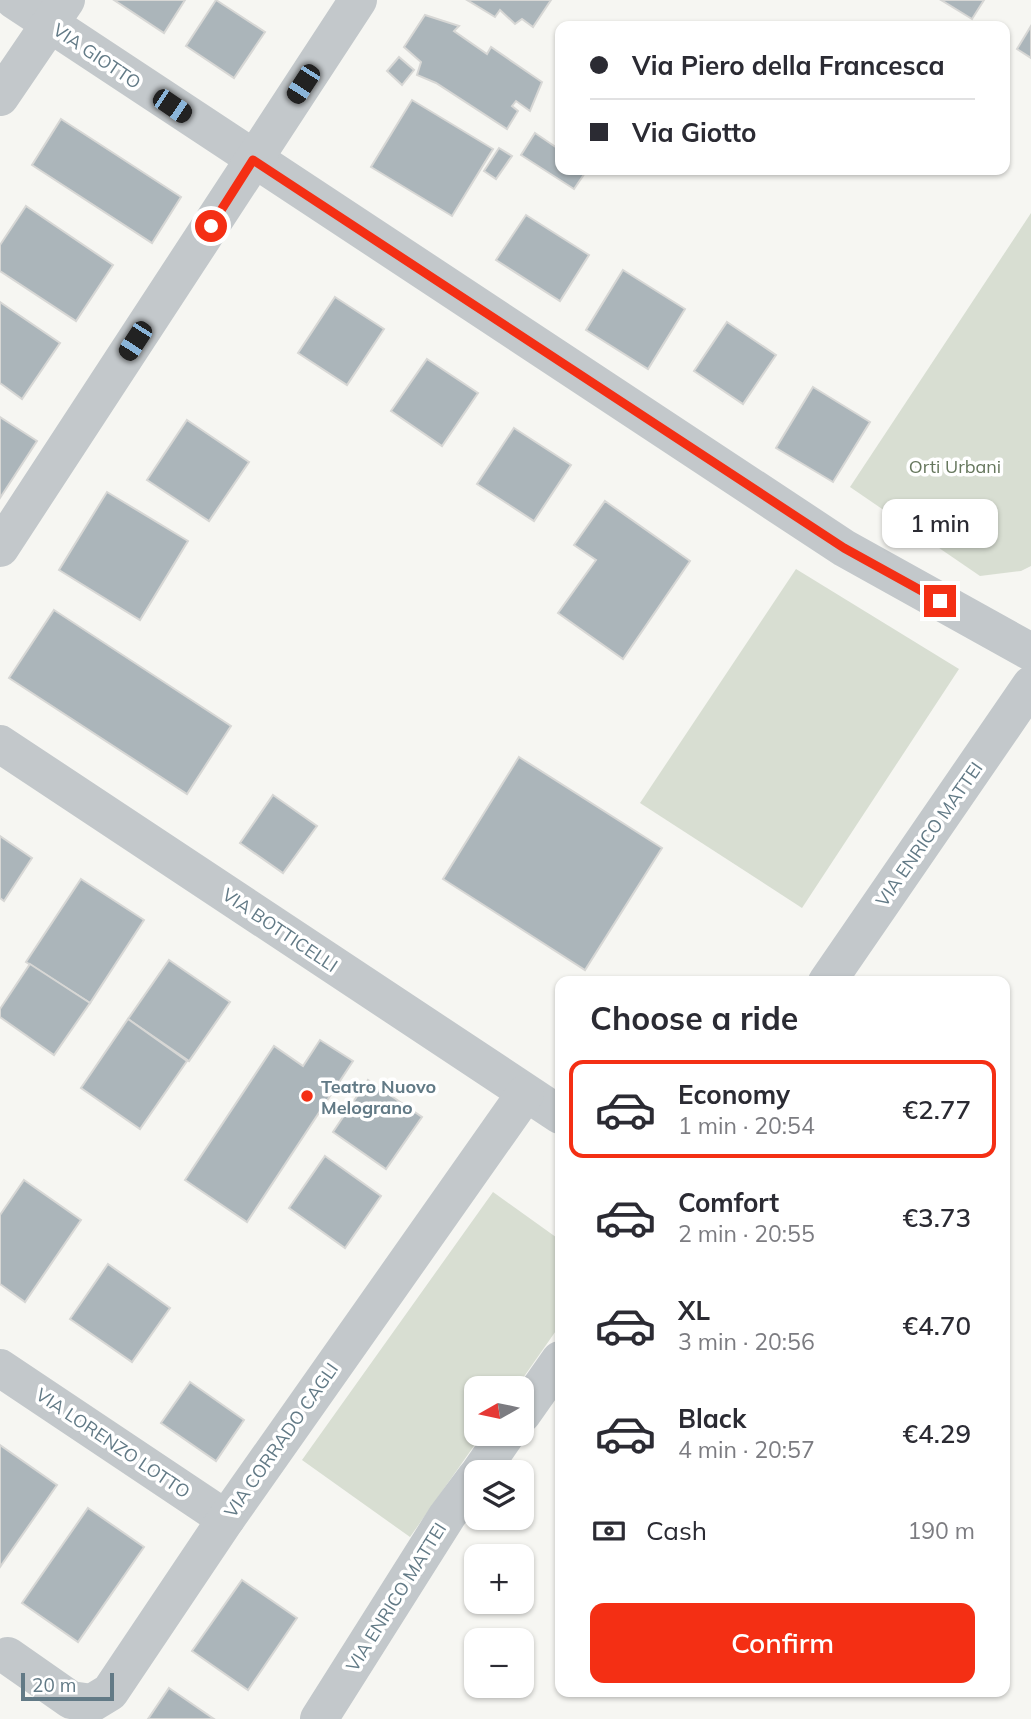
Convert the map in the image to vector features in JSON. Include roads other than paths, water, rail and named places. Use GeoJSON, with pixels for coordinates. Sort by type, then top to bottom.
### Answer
{"type":"FeatureCollection","features":[{"type":"Feature","properties":{"kind":"street","name":"VIA GIOTTO"},"geometry":{"type":"LineString","coordinates":[[14,0],[58,12],[253,160],[844,548],[1031,652]]}},
{"type":"Feature","properties":{"kind":"street"},"geometry":{"type":"LineString","coordinates":[[0,548],[358,0]]}},
{"type":"Feature","properties":{"kind":"street"},"geometry":{"type":"LineString","coordinates":[[0,97],[58,12]]}},
{"type":"Feature","properties":{"kind":"street","name":"VIA ENRICO MATTEI"},"geometry":{"type":"LineString","coordinates":[[831,976],[1031,685]]}},
{"type":"Feature","properties":{"kind":"street","name":"VIA BOTTICELLI"},"geometry":{"type":"LineString","coordinates":[[0,744],[555,1112]]}},
{"type":"Feature","properties":{"kind":"street","name":"VIA CORRADO CAGLI"},"geometry":{"type":"LineString","coordinates":[[8,1656],[71,1700],[92,1703],[110,1692],[226,1519],[525,1094]]}},
{"type":"Feature","properties":{"kind":"street"},"geometry":{"type":"LineString","coordinates":[[534,1397],[555,1367]]}},
{"type":"Feature","properties":{"kind":"street","name":"VIA LORENZO LOTTO"},"geometry":{"type":"LineString","coordinates":[[0,1368],[226,1519]]}},
{"type":"Feature","properties":{"kind":"street","name":"VIA ENRICO MATTEI"},"geometry":{"type":"LineString","coordinates":[[319,1719],[464,1493]]}},
{"type":"Feature","properties":{"kind":"place","name":"Teatro Nuovo Melograno"},"geometry":{"type":"Point","coordinates":[307,1096]}},
{"type":"Feature","properties":{"kind":"park label","name":"Orti Urbani"},"geometry":{"type":"Point","coordinates":[955,466]}}]}
